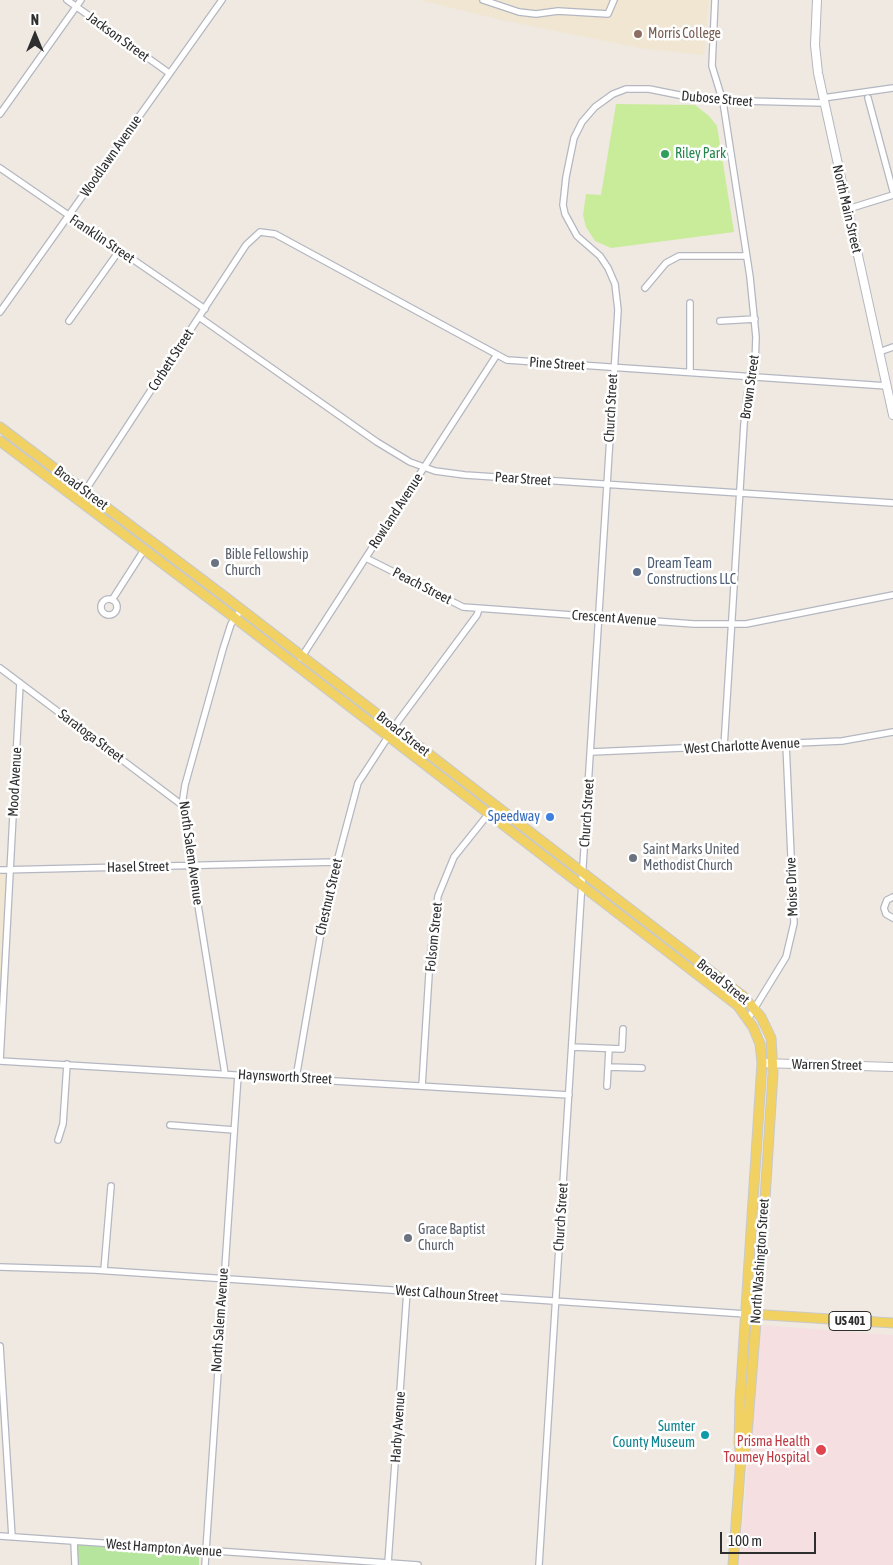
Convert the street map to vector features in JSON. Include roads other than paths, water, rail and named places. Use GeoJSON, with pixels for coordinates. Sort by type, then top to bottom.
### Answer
{"type":"FeatureCollection","features":[{"type":"Feature","properties":{"kind":"main road","name":"North Main Street"},"geometry":{"type":"LineString","coordinates":[[817,0],[815,45],[823,100],[893,415]]}},
{"type":"Feature","properties":{"kind":"main road","name":"Broad Street"},"geometry":{"type":"LineString","coordinates":[[0,427],[302,656],[743,996],[764,1023],[770,1038],[773,1064]]}},
{"type":"Feature","properties":{"kind":"main road","name":"Broad Street"},"geometry":{"type":"LineString","coordinates":[[0,441],[234,618],[738,1006],[758,1036],[762,1063]]}},
{"type":"Feature","properties":{"kind":"main road","name":"Warren Street"},"geometry":{"type":"LineString","coordinates":[[762,1063],[893,1067]]}},
{"type":"Feature","properties":{"kind":"main road","name":"North Washington Street"},"geometry":{"type":"LineString","coordinates":[[733,1565],[741,1457],[739,1443],[740,1400],[762,1063]]}},
{"type":"Feature","properties":{"kind":"main road","name":"North Washington Street"},"geometry":{"type":"LineString","coordinates":[[741,1457],[746,1447],[773,1064]]}},
{"type":"Feature","properties":{"kind":"main road","name":"West Calhoun Street"},"geometry":{"type":"LineString","coordinates":[[746,1314],[893,1323]]}},
{"type":"Feature","properties":{"kind":"street","name":"Jackson Street"},"geometry":{"type":"LineString","coordinates":[[67,0],[169,73]]}},
{"type":"Feature","properties":{"kind":"street"},"geometry":{"type":"LineString","coordinates":[[0,114],[81,0]]}},
{"type":"Feature","properties":{"kind":"street","name":"Woodlawn Avenue"},"geometry":{"type":"LineString","coordinates":[[0,312],[222,0]]}},
{"type":"Feature","properties":{"kind":"street"},"geometry":{"type":"LineString","coordinates":[[482,0],[530,14],[558,11],[608,14],[611,12],[614,0]]}},
{"type":"Feature","properties":{"kind":"street","name":"Brown Street"},"geometry":{"type":"LineString","coordinates":[[715,0],[712,61],[723,102],[746,256],[754,319],[755,366],[747,395],[724,747]]}},
{"type":"Feature","properties":{"kind":"street","name":"Dubose Street"},"geometry":{"type":"LineString","coordinates":[[613,94],[626,89],[637,88],[686,98],[723,102],[823,100],[893,88]]}},
{"type":"Feature","properties":{"kind":"street","name":"Church Street"},"geometry":{"type":"LineString","coordinates":[[538,1565],[618,310],[614,284],[608,268],[600,256],[578,236],[569,224],[563,205],[574,138],[582,122],[595,107],[613,94]]}},
{"type":"Feature","properties":{"kind":"street"},"geometry":{"type":"LineString","coordinates":[[868,98],[893,190]]}},
{"type":"Feature","properties":{"kind":"street","name":"Franklin Street"},"geometry":{"type":"LineString","coordinates":[[0,168],[205,309]]}},
{"type":"Feature","properties":{"kind":"street"},"geometry":{"type":"LineString","coordinates":[[848,209],[893,195]]}},
{"type":"Feature","properties":{"kind":"street","name":"Pine Street"},"geometry":{"type":"LineString","coordinates":[[260,232],[275,234],[496,356],[515,362],[887,386]]}},
{"type":"Feature","properties":{"kind":"street","name":"Corbett Street"},"geometry":{"type":"LineString","coordinates":[[85,491],[246,245],[260,232]]}},
{"type":"Feature","properties":{"kind":"street"},"geometry":{"type":"LineString","coordinates":[[69,321],[119,251]]}},
{"type":"Feature","properties":{"kind":"street"},"geometry":{"type":"LineString","coordinates":[[645,288],[666,263],[679,256],[746,256]]}},
{"type":"Feature","properties":{"kind":"street"},"geometry":{"type":"LineString","coordinates":[[690,303],[690,372]]}},
{"type":"Feature","properties":{"kind":"street","name":"Pear Street"},"geometry":{"type":"LineString","coordinates":[[199,317],[355,427],[410,462],[424,468],[465,476],[893,503]]}},
{"type":"Feature","properties":{"kind":"street"},"geometry":{"type":"LineString","coordinates":[[720,320],[754,319]]}},
{"type":"Feature","properties":{"kind":"street"},"geometry":{"type":"LineString","coordinates":[[879,352],[893,347]]}},
{"type":"Feature","properties":{"kind":"street","name":"Rowland Avenue"},"geometry":{"type":"LineString","coordinates":[[296,666],[496,356]]}},
{"type":"Feature","properties":{"kind":"street"},"geometry":{"type":"LineString","coordinates":[[112,600],[144,550]]}},
{"type":"Feature","properties":{"kind":"street","name":"Peach Street"},"geometry":{"type":"LineString","coordinates":[[366,558],[449,601],[463,607],[480,609]]}},
{"type":"Feature","properties":{"kind":"street","name":"Crescent Avenue"},"geometry":{"type":"LineString","coordinates":[[480,609],[732,625],[893,595]]}},
{"type":"Feature","properties":{"kind":"street"},"geometry":{"type":"LineString","coordinates":[[394,727],[477,616],[480,609]]}},
{"type":"Feature","properties":{"kind":"street","name":"North Salem Avenue"},"geometry":{"type":"LineString","coordinates":[[225,1074],[182,804],[185,785],[223,649],[234,618],[241,610]]}},
{"type":"Feature","properties":{"kind":"street","name":"Saratoga Street"},"geometry":{"type":"LineString","coordinates":[[0,668],[182,804]]}},
{"type":"Feature","properties":{"kind":"street","name":"Mood Avenue"},"geometry":{"type":"LineString","coordinates":[[0,1061],[20,683]]}},
{"type":"Feature","properties":{"kind":"street","name":"Chestnut Street"},"geometry":{"type":"LineString","coordinates":[[296,1078],[320,931],[336,862],[358,783],[394,727]]}},
{"type":"Feature","properties":{"kind":"street","name":"West Charlotte Avenue"},"geometry":{"type":"LineString","coordinates":[[591,752],[842,741],[893,732]]}},
{"type":"Feature","properties":{"kind":"street","name":"Moise Drive"},"geometry":{"type":"LineString","coordinates":[[748,1019],[783,962],[794,924],[786,744]]}},
{"type":"Feature","properties":{"kind":"street","name":"Folsom Street"},"geometry":{"type":"LineString","coordinates":[[422,1086],[430,958],[438,896],[454,857],[495,805]]}},
{"type":"Feature","properties":{"kind":"street","name":"Hasel Street"},"geometry":{"type":"LineString","coordinates":[[0,870],[336,862]]}},
{"type":"Feature","properties":{"kind":"street"},"geometry":{"type":"LineString","coordinates":[[893,897],[887,900],[884,908],[886,914],[893,918]]}},
{"type":"Feature","properties":{"kind":"street"},"geometry":{"type":"LineString","coordinates":[[572,1047],[622,1050],[623,1029]]}},
{"type":"Feature","properties":{"kind":"street"},"geometry":{"type":"LineString","coordinates":[[607,1086],[609,1049]]}},
{"type":"Feature","properties":{"kind":"street","name":"Haynsworth Street"},"geometry":{"type":"LineString","coordinates":[[0,1061],[569,1095]]}},
{"type":"Feature","properties":{"kind":"street"},"geometry":{"type":"LineString","coordinates":[[58,1140],[64,1124],[67,1064]]}},
{"type":"Feature","properties":{"kind":"street"},"geometry":{"type":"LineString","coordinates":[[608,1067],[642,1068]]}},
{"type":"Feature","properties":{"kind":"street","name":"North Salem Avenue"},"geometry":{"type":"LineString","coordinates":[[204,1565],[238,1075]]}},
{"type":"Feature","properties":{"kind":"street"},"geometry":{"type":"LineString","coordinates":[[170,1125],[234,1130]]}},
{"type":"Feature","properties":{"kind":"street"},"geometry":{"type":"LineString","coordinates":[[104,1270],[111,1186]]}},
{"type":"Feature","properties":{"kind":"street","name":"West Calhoun Street"},"geometry":{"type":"LineString","coordinates":[[0,1267],[104,1270],[223,1280],[746,1314]]}},
{"type":"Feature","properties":{"kind":"street","name":"Harby Avenue"},"geometry":{"type":"LineString","coordinates":[[388,1563],[407,1292]]}},
{"type":"Feature","properties":{"kind":"street"},"geometry":{"type":"LineString","coordinates":[[0,1346],[12,1537]]}},
{"type":"Feature","properties":{"kind":"street","name":"West Hampton Avenue"},"geometry":{"type":"LineString","coordinates":[[0,1536],[418,1565]]}},
{"type":"Feature","properties":{"kind":"street"},"geometry":{"type":"LineString","coordinates":[[74,1541],[75,1565]]}},
{"type":"Feature","properties":{"kind":"place","name":"Morris College"},"geometry":{"type":"Point","coordinates":[638,34]}},
{"type":"Feature","properties":{"kind":"place","name":"Riley Park"},"geometry":{"type":"Point","coordinates":[665,154]}},
{"type":"Feature","properties":{"kind":"place","name":"Bible Fellowship Church"},"geometry":{"type":"Point","coordinates":[215,563]}},
{"type":"Feature","properties":{"kind":"place","name":"Dream Team Constructions LLC"},"geometry":{"type":"Point","coordinates":[637,572]}},
{"type":"Feature","properties":{"kind":"place","name":"Speedway"},"geometry":{"type":"Point","coordinates":[550,817]}},
{"type":"Feature","properties":{"kind":"place","name":"Saint Marks United Methodist Church"},"geometry":{"type":"Point","coordinates":[633,858]}},
{"type":"Feature","properties":{"kind":"place","name":"Grace Baptist Church"},"geometry":{"type":"Point","coordinates":[408,1238]}},
{"type":"Feature","properties":{"kind":"place","name":"Sumter County Museum"},"geometry":{"type":"Point","coordinates":[705,1435]}},
{"type":"Feature","properties":{"kind":"place","name":"Prisma Health Toumey Hospital"},"geometry":{"type":"Point","coordinates":[821,1450]}}]}
